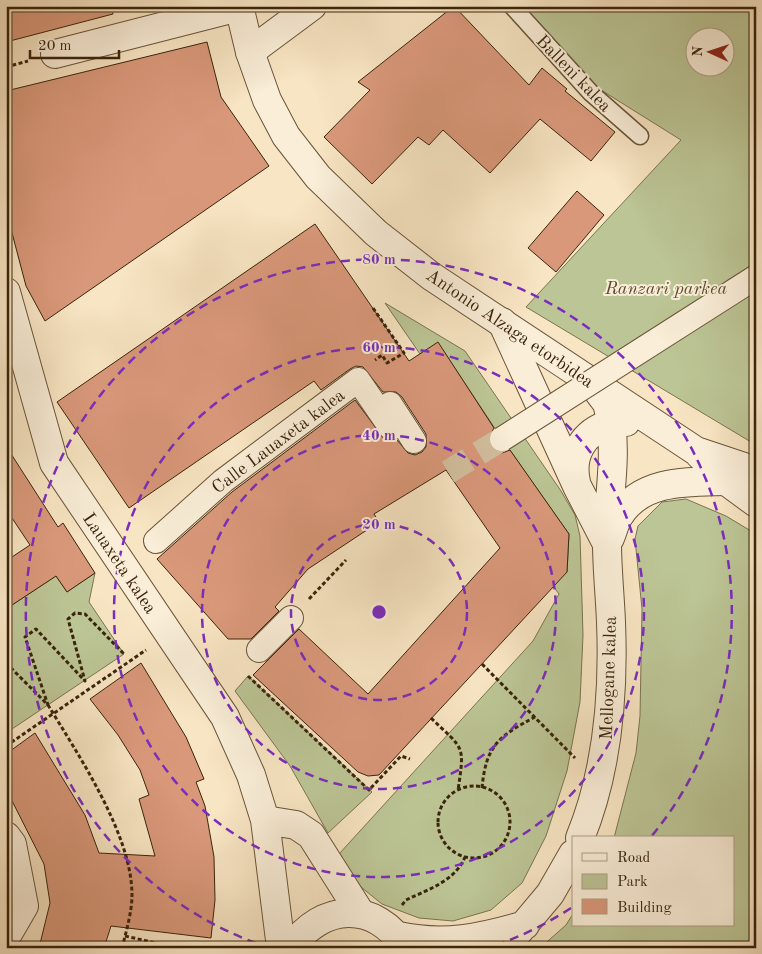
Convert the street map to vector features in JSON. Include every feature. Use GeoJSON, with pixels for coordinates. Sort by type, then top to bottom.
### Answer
{"type":"FeatureCollection","features":[{"type":"Feature","properties":{"kind":"street"},"geometry":{"type":"LineString","coordinates":[[250,52],[312,6]]}},
{"type":"Feature","properties":{"kind":"street"},"geometry":{"type":"LineString","coordinates":[[56,54],[239,7]]}},
{"type":"Feature","properties":{"kind":"street","name":"Antonio Alzaga etorbidea"},"geometry":{"type":"LineString","coordinates":[[239,7],[250,52],[267,100],[282,129],[318,177],[376,233],[431,276],[696,451],[756,470]]}},
{"type":"Feature","properties":{"kind":"street"},"geometry":{"type":"LineString","coordinates":[[502,439],[756,277]]}},
{"type":"Feature","properties":{"kind":"street","name":"Lauaxeta kalea"},"geometry":{"type":"LineString","coordinates":[[6,292],[54,463],[225,717],[251,776],[266,820],[281,948]]}},
{"type":"Feature","properties":{"kind":"street","name":"Mellogane kalea"},"geometry":{"type":"LineString","coordinates":[[502,322],[577,486],[607,544]]}},
{"type":"Feature","properties":{"kind":"street"},"geometry":{"type":"LineString","coordinates":[[365,367],[414,441]]}},
{"type":"Feature","properties":{"kind":"street","name":"Calle Lauaxeta kalea"},"geometry":{"type":"LineString","coordinates":[[156,541],[179,516],[358,380],[391,428]]}},
{"type":"Feature","properties":{"kind":"street","name":"Mellogane kalea"},"geometry":{"type":"LineString","coordinates":[[581,836],[588,819],[603,762],[611,705],[612,624],[607,544],[612,450],[611,424],[608,404],[598,394],[596,385]]}},
{"type":"Feature","properties":{"kind":"street","name":"Mellogane kalea"},"geometry":{"type":"LineString","coordinates":[[577,486],[574,473],[575,459],[583,440],[598,428],[621,421],[645,426],[696,451]]}},
{"type":"Feature","properties":{"kind":"street"},"geometry":{"type":"LineString","coordinates":[[696,451],[726,481],[756,503]]}},
{"type":"Feature","properties":{"kind":"street","name":"Mellogane kalea"},"geometry":{"type":"LineString","coordinates":[[607,544],[619,516],[633,500],[656,487],[675,482],[726,481]]}},
{"type":"Feature","properties":{"kind":"street"},"geometry":{"type":"LineString","coordinates":[[266,820],[296,825],[311,835],[387,930]]}},
{"type":"Feature","properties":{"kind":"street"},"geometry":{"type":"LineString","coordinates":[[6,836],[12,844],[24,906],[6,937]]}},
{"type":"Feature","properties":{"kind":"street"},"geometry":{"type":"LineString","coordinates":[[503,948],[525,926],[550,894],[572,856]]}},
{"type":"Feature","properties":{"kind":"street"},"geometry":{"type":"LineString","coordinates":[[291,948],[301,933],[319,920],[340,913],[387,930],[443,942],[490,935],[525,926]]}},
{"type":"Feature","properties":{"kind":"lane","name":"Balleni kalea"},"geometry":{"type":"LineString","coordinates":[[512,6],[591,94],[640,136]]}},
{"type":"Feature","properties":{"kind":"path"},"geometry":{"type":"LineString","coordinates":[[365,367],[382,355],[387,363],[404,353],[373,308]]}},
{"type":"Feature","properties":{"kind":"path"},"geometry":{"type":"LineString","coordinates":[[346,560],[278,637],[248,676],[369,790],[401,756],[410,759]]}},
{"type":"Feature","properties":{"kind":"path"},"geometry":{"type":"LineString","coordinates":[[122,948],[132,896],[128,860],[114,823],[48,704],[25,637],[36,629],[84,681],[68,619],[75,613],[85,614],[124,654]]}},
{"type":"Feature","properties":{"kind":"path"},"geometry":{"type":"LineString","coordinates":[[6,746],[168,634]]}},
{"type":"Feature","properties":{"kind":"path"},"geometry":{"type":"LineString","coordinates":[[6,663],[48,704]]}},
{"type":"Feature","properties":{"kind":"path"},"geometry":{"type":"LineString","coordinates":[[482,664],[598,781]]}},
{"type":"Feature","properties":{"kind":"path"},"geometry":{"type":"LineString","coordinates":[[482,788],[486,759],[497,741],[509,730],[535,717]]}},
{"type":"Feature","properties":{"kind":"path"},"geometry":{"type":"LineString","coordinates":[[431,718],[459,745],[463,752],[458,790]]}},
{"type":"Feature","properties":{"kind":"path"},"geometry":{"type":"LineString","coordinates":[[470,787],[482,788],[498,797],[508,812],[510,824],[507,836],[501,846],[492,853],[482,858],[465,857],[450,849],[443,841],[438,819],[441,808],[448,798],[458,790],[470,787]]}},
{"type":"Feature","properties":{"kind":"path"},"geometry":{"type":"LineString","coordinates":[[387,930],[406,900],[436,887],[447,879],[461,866],[465,857]]}},
{"type":"Feature","properties":{"kind":"path"},"geometry":{"type":"LineString","coordinates":[[125,936],[178,948]]}},
{"type":"Feature","properties":{"kind":"green space","name":"Ranzari parkea"},"geometry":{"type":"Polygon","coordinates":[[[524,6],[756,6],[756,445],[526,307],[681,140],[585,80],[524,6]]]}},
{"type":"Feature","properties":{"kind":"green space"},"geometry":{"type":"Polygon","coordinates":[[[385,303],[465,351],[561,491],[575,515],[580,536],[583,635],[580,702],[567,771],[546,836],[522,883],[491,910],[453,921],[419,918],[382,904],[356,883],[339,854],[533,641],[559,594],[553,586],[567,572],[569,534],[502,439],[438,343],[420,354],[385,303]]]}},
{"type":"Feature","properties":{"kind":"green space"},"geometry":{"type":"Polygon","coordinates":[[[686,499],[726,516],[756,534],[756,948],[540,948],[566,925],[572,916],[572,926],[734,926],[734,836],[615,836],[636,753],[640,716],[642,609],[635,539],[638,526],[662,502],[686,499]]]}},
{"type":"Feature","properties":{"kind":"green space"},"geometry":{"type":"Polygon","coordinates":[[[95,573],[89,602],[124,654],[6,733],[6,609],[56,576],[67,592],[95,573]]]}},
{"type":"Feature","properties":{"kind":"green space"},"geometry":{"type":"Polygon","coordinates":[[[248,676],[372,792],[328,833],[290,766],[235,691],[248,676]]]}},
{"type":"Feature","properties":{"kind":"building"},"geometry":{"type":"Polygon","coordinates":[[[6,6],[112,6],[113,14],[6,42],[6,6]]]}},
{"type":"Feature","properties":{"kind":"building"},"geometry":{"type":"Polygon","coordinates":[[[454,6],[529,85],[542,68],[567,89],[565,91],[615,132],[591,161],[540,119],[490,173],[443,130],[429,145],[418,137],[372,184],[324,137],[370,90],[358,82],[454,6]]]}},
{"type":"Feature","properties":{"kind":"building"},"geometry":{"type":"Polygon","coordinates":[[[207,42],[221,97],[269,166],[45,321],[26,286],[6,210],[6,91],[207,42]]]}},
{"type":"Feature","properties":{"kind":"building"},"geometry":{"type":"Polygon","coordinates":[[[577,191],[604,215],[556,272],[528,248],[577,191]]]}},
{"type":"Feature","properties":{"kind":"building"},"geometry":{"type":"Polygon","coordinates":[[[315,224],[409,361],[438,342],[494,428],[488,439],[491,447],[502,453],[510,450],[569,534],[567,572],[379,775],[368,776],[358,772],[253,675],[299,629],[368,694],[500,548],[446,470],[374,514],[379,522],[308,569],[275,607],[279,611],[251,639],[228,639],[157,559],[232,492],[355,400],[385,440],[397,440],[408,453],[415,455],[422,452],[426,447],[426,434],[402,397],[396,392],[383,392],[363,367],[356,366],[350,369],[321,390],[314,381],[129,508],[57,402],[315,224]]]}},
{"type":"Feature","properties":{"kind":"building"},"geometry":{"type":"Polygon","coordinates":[[[6,446],[58,527],[63,523],[95,573],[67,592],[56,576],[6,609],[6,561],[30,545],[6,509],[6,446]]]}},
{"type":"Feature","properties":{"kind":"building"},"geometry":{"type":"Polygon","coordinates":[[[141,663],[186,737],[204,779],[196,782],[205,806],[214,857],[215,900],[211,938],[111,926],[104,948],[39,948],[50,903],[44,864],[6,789],[6,754],[35,733],[85,815],[99,853],[155,856],[139,799],[149,795],[140,770],[118,735],[90,699],[141,663]]]}},
{"type":"Feature","properties":{"kind":"tunnel"},"geometry":{"type":"LineString","coordinates":[[448,472],[502,439]]}}]}
